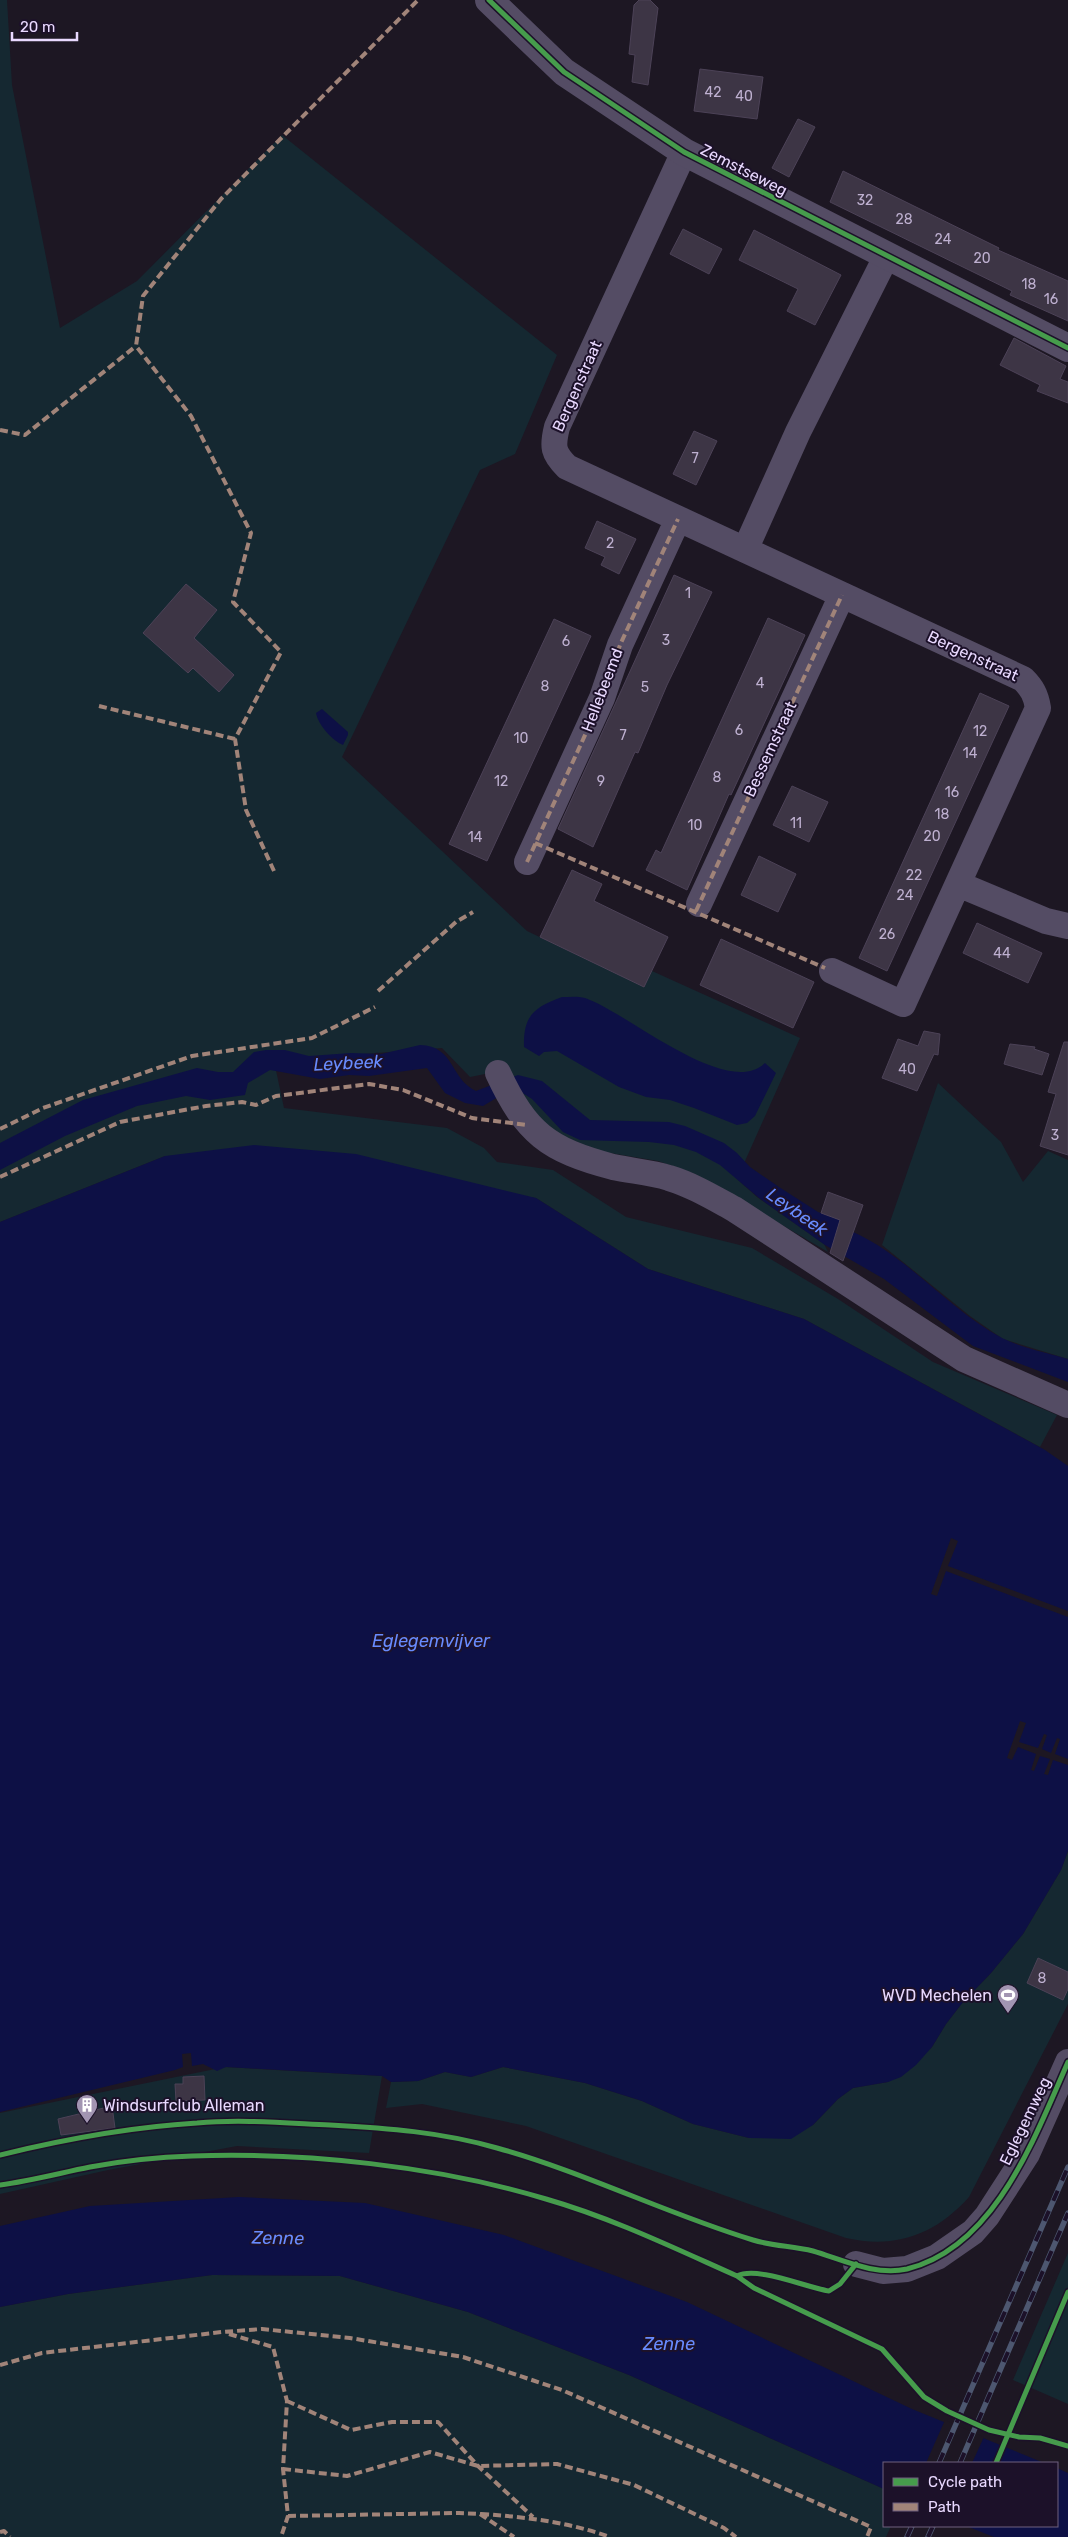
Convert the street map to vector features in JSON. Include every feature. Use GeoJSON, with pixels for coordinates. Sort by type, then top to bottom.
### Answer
{"type":"FeatureCollection","features":[{"type":"Feature","properties":{"kind":"street","name":"Zemstseweg"},"geometry":{"type":"LineString","coordinates":[[489,0],[564,72],[684,152],[886,257],[1068,348]]}},
{"type":"Feature","properties":{"kind":"street","name":"Bergenstraat"},"geometry":{"type":"LineString","coordinates":[[684,152],[557,427],[553,443],[557,457],[567,467],[1023,679],[1031,686],[1038,708],[903,1004],[832,972]]}},
{"type":"Feature","properties":{"kind":"street"},"geometry":{"type":"LineString","coordinates":[[745,550],[798,432],[886,257]]}},
{"type":"Feature","properties":{"kind":"street","name":"Hellebeemd"},"geometry":{"type":"LineString","coordinates":[[527,862],[602,698],[620,645],[678,519]]}},
{"type":"Feature","properties":{"kind":"street","name":"Bessemstraat"},"geometry":{"type":"LineString","coordinates":[[699,904],[842,595]]}},
{"type":"Feature","properties":{"kind":"street"},"geometry":{"type":"LineString","coordinates":[[958,884],[1046,921],[1068,926]]}},
{"type":"Feature","properties":{"kind":"street"},"geometry":{"type":"LineString","coordinates":[[498,1073],[512,1104],[527,1125],[542,1137],[570,1152],[612,1166],[667,1177],[698,1189],[734,1209],[964,1359],[1068,1405]]}},
{"type":"Feature","properties":{"kind":"street","name":"Eglegemweg"},"geometry":{"type":"LineString","coordinates":[[856,2264],[883,2271],[907,2268],[937,2257],[973,2232],[987,2216],[1027,2154],[1068,2062]]}},
{"type":"Feature","properties":{"kind":"shaded area"},"geometry":{"type":"Polygon","coordinates":[[[0,0],[7,0],[12,85],[60,328],[137,281],[282,135],[557,355],[515,454],[480,470],[342,757],[527,931],[644,987],[652,971],[800,1038],[737,1179],[757,1197],[824,1244],[828,1252],[695,1174],[658,1161],[598,1151],[551,1131],[524,1111],[505,1070],[470,1077],[442,1048],[274,1061],[284,1108],[447,1128],[484,1148],[497,1162],[553,1170],[626,1217],[752,1248],[838,1299],[933,1362],[1057,1415],[1040,1447],[804,1319],[648,1269],[536,1198],[165,1156],[0,1222],[0,0]]]}},
{"type":"Feature","properties":{"kind":"shaded area"},"geometry":{"type":"Polygon","coordinates":[[[938,1083],[1001,1142],[1023,1182],[1048,1151],[1068,1160],[1068,1359],[1003,1339],[970,1316],[882,1245],[938,1083]]]}},
{"type":"Feature","properties":{"kind":"shaded area"},"geometry":{"type":"Polygon","coordinates":[[[1068,1851],[1068,2004],[969,2197],[942,2221],[928,2230],[913,2236],[881,2242],[846,2238],[526,2126],[422,2104],[386,2108],[391,2082],[418,2081],[445,2072],[471,2077],[503,2067],[585,2083],[642,2101],[693,2124],[749,2138],[813,2125],[838,2099],[853,2088],[888,2082],[932,2047],[946,2024],[963,2002],[991,1973],[1023,1934],[1061,1870],[1068,1851]]]}},
{"type":"Feature","properties":{"kind":"shaded area"},"geometry":{"type":"Polygon","coordinates":[[[225,2067],[382,2076],[369,2153],[237,2146],[108,2170],[0,2194],[0,2113],[225,2067]]]}},
{"type":"Feature","properties":{"kind":"shaded area"},"geometry":{"type":"Polygon","coordinates":[[[1068,2253],[1068,2404],[1013,2380],[1068,2253]]]}},
{"type":"Feature","properties":{"kind":"shaded area"},"geometry":{"type":"Polygon","coordinates":[[[212,2275],[340,2276],[468,2312],[629,2375],[883,2489],[883,2527],[891,2527],[886,2537],[0,2537],[0,2307],[68,2294],[212,2275]]]}},
{"type":"Feature","properties":{"kind":"water"},"geometry":{"type":"Polygon","coordinates":[[[322,709],[348,732],[343,745],[331,736],[317,718],[316,713],[322,709]]]}},
{"type":"Feature","properties":{"kind":"water"},"geometry":{"type":"Polygon","coordinates":[[[562,997],[582,997],[603,1006],[702,1062],[726,1070],[748,1071],[765,1063],[776,1073],[755,1116],[747,1123],[737,1125],[670,1100],[646,1097],[619,1087],[557,1051],[544,1052],[539,1056],[524,1047],[524,1036],[528,1020],[532,1014],[544,1005],[562,997]]]}},
{"type":"Feature","properties":{"kind":"water","name":"Leybeek"},"geometry":{"type":"Polygon","coordinates":[[[420,1045],[440,1051],[461,1079],[476,1091],[518,1075],[542,1081],[590,1120],[669,1122],[685,1126],[724,1143],[750,1167],[779,1187],[818,1212],[840,1220],[839,1226],[862,1236],[903,1263],[981,1325],[1010,1342],[1068,1359],[1068,1382],[973,1346],[884,1279],[825,1245],[759,1198],[720,1165],[696,1152],[674,1145],[649,1142],[580,1140],[563,1132],[532,1099],[521,1092],[498,1097],[483,1106],[465,1103],[445,1093],[427,1068],[369,1076],[349,1075],[320,1079],[270,1070],[248,1083],[245,1095],[210,1100],[186,1096],[137,1106],[65,1136],[0,1170],[0,1143],[83,1100],[197,1068],[218,1072],[233,1072],[254,1052],[266,1050],[285,1050],[309,1056],[351,1053],[381,1054],[420,1045]]]}},
{"type":"Feature","properties":{"kind":"water","name":"Eglegemvijver"},"geometry":{"type":"Polygon","coordinates":[[[254,1145],[356,1154],[536,1198],[648,1269],[804,1319],[1045,1450],[1068,1466],[1068,1851],[1061,1870],[1023,1934],[991,1973],[963,2002],[946,2024],[932,2047],[916,2065],[901,2077],[888,2082],[853,2088],[838,2099],[813,2125],[791,2139],[749,2138],[693,2124],[642,2101],[585,2083],[503,2067],[471,2077],[445,2072],[418,2081],[391,2082],[382,2076],[226,2067],[217,2071],[203,2064],[192,2066],[191,2053],[182,2054],[183,2067],[175,2070],[0,2112],[0,1222],[165,1156],[254,1145]]]}},
{"type":"Feature","properties":{"kind":"water","name":"Zenne"},"geometry":{"type":"Polygon","coordinates":[[[239,2197],[365,2203],[504,2235],[687,2302],[912,2409],[1042,2462],[883,2462],[883,2489],[629,2375],[468,2312],[340,2276],[212,2275],[68,2294],[0,2307],[0,2226],[90,2206],[239,2197]]]}},
{"type":"Feature","properties":{"kind":"water"},"geometry":{"type":"Polygon","coordinates":[[[1058,2468],[1068,2473],[1068,2537],[994,2537],[969,2527],[1058,2527],[1058,2468]]]}},
{"type":"Feature","properties":{"kind":"pier"},"geometry":{"type":"Polygon","coordinates":[[[951,1538],[958,1541],[948,1566],[1068,1611],[1068,1617],[946,1571],[937,1596],[931,1594],[951,1538]]]}},
{"type":"Feature","properties":{"kind":"pier"},"geometry":{"type":"Polygon","coordinates":[[[1020,1721],[1026,1723],[1019,1742],[1038,1748],[1044,1734],[1047,1735],[1042,1749],[1051,1753],[1057,1738],[1060,1739],[1055,1754],[1068,1759],[1068,1765],[1053,1760],[1048,1775],[1044,1774],[1050,1759],[1040,1756],[1034,1771],[1031,1770],[1036,1754],[1018,1747],[1012,1760],[1007,1758],[1020,1721]]]}},
{"type":"Feature","properties":{"kind":"pier"},"geometry":{"type":"Polygon","coordinates":[[[945,2420],[984,2437],[972,2462],[926,2462],[945,2420]]]}},
{"type":"Feature","properties":{"kind":"building"},"geometry":{"type":"Polygon","coordinates":[[[639,0],[650,0],[658,8],[648,85],[632,82],[635,55],[629,54],[634,5],[639,0]]]}},
{"type":"Feature","properties":{"kind":"building"},"geometry":{"type":"Polygon","coordinates":[[[700,69],[763,77],[757,119],[694,111],[700,69]]]}},
{"type":"Feature","properties":{"kind":"building"},"geometry":{"type":"Polygon","coordinates":[[[798,119],[815,127],[789,177],[772,168],[798,119]]]}},
{"type":"Feature","properties":{"kind":"building"},"geometry":{"type":"Polygon","coordinates":[[[843,171],[999,248],[998,250],[1068,281],[1068,321],[1010,295],[1012,291],[830,202],[843,171]]]}},
{"type":"Feature","properties":{"kind":"building"},"geometry":{"type":"Polygon","coordinates":[[[683,229],[722,249],[709,274],[670,254],[683,229]]]}},
{"type":"Feature","properties":{"kind":"building"},"geometry":{"type":"Polygon","coordinates":[[[754,230],[841,275],[815,325],[787,311],[798,289],[739,260],[754,230]]]}},
{"type":"Feature","properties":{"kind":"building"},"geometry":{"type":"Polygon","coordinates":[[[1014,338],[1066,366],[1060,379],[1068,382],[1068,403],[1037,391],[1040,385],[1000,365],[1014,338]]]}},
{"type":"Feature","properties":{"kind":"building"},"geometry":{"type":"Polygon","coordinates":[[[694,431],[717,441],[696,485],[673,474],[694,431]]]}},
{"type":"Feature","properties":{"kind":"building"},"geometry":{"type":"Polygon","coordinates":[[[597,521],[636,539],[619,574],[601,565],[605,557],[585,548],[597,521]]]}},
{"type":"Feature","properties":{"kind":"building"},"geometry":{"type":"Polygon","coordinates":[[[674,575],[712,592],[667,685],[638,753],[635,752],[593,847],[558,829],[674,575]]]}},
{"type":"Feature","properties":{"kind":"building"},"geometry":{"type":"Polygon","coordinates":[[[186,584],[217,610],[194,638],[234,675],[219,692],[193,668],[188,673],[143,633],[186,584]]]}},
{"type":"Feature","properties":{"kind":"building"},"geometry":{"type":"Polygon","coordinates":[[[768,618],[805,635],[731,795],[729,794],[687,890],[646,870],[656,850],[661,853],[768,618]]]}},
{"type":"Feature","properties":{"kind":"building"},"geometry":{"type":"Polygon","coordinates":[[[554,619],[591,636],[487,861],[449,844],[554,619]]]}},
{"type":"Feature","properties":{"kind":"building"},"geometry":{"type":"Polygon","coordinates":[[[980,693],[1009,706],[887,971],[859,958],[980,693]]]}},
{"type":"Feature","properties":{"kind":"building"},"geometry":{"type":"Polygon","coordinates":[[[792,786],[828,802],[809,842],[773,825],[792,786]]]}},
{"type":"Feature","properties":{"kind":"building"},"geometry":{"type":"Polygon","coordinates":[[[759,856],[796,874],[778,912],[741,895],[759,856]]]}},
{"type":"Feature","properties":{"kind":"building"},"geometry":{"type":"Polygon","coordinates":[[[572,870],[602,884],[594,901],[668,937],[644,987],[540,937],[572,870]]]}},
{"type":"Feature","properties":{"kind":"building"},"geometry":{"type":"Polygon","coordinates":[[[977,923],[1042,953],[1028,983],[963,953],[977,923]]]}},
{"type":"Feature","properties":{"kind":"building"},"geometry":{"type":"Polygon","coordinates":[[[721,939],[814,982],[793,1028],[700,985],[721,939]]]}},
{"type":"Feature","properties":{"kind":"building"},"geometry":{"type":"Polygon","coordinates":[[[924,1031],[940,1034],[938,1055],[934,1054],[917,1091],[882,1078],[898,1039],[918,1046],[924,1031]]]}},
{"type":"Feature","properties":{"kind":"building"},"geometry":{"type":"Polygon","coordinates":[[[1064,1042],[1068,1042],[1068,1155],[1040,1146],[1056,1094],[1048,1092],[1064,1042]]]}},
{"type":"Feature","properties":{"kind":"building"},"geometry":{"type":"Polygon","coordinates":[[[1010,1044],[1035,1047],[1034,1049],[1049,1054],[1042,1075],[1004,1064],[1010,1044]]]}},
{"type":"Feature","properties":{"kind":"building"},"geometry":{"type":"Polygon","coordinates":[[[828,1192],[863,1205],[843,1261],[830,1253],[840,1220],[821,1213],[828,1192]]]}},
{"type":"Feature","properties":{"kind":"building"},"geometry":{"type":"Polygon","coordinates":[[[1038,1958],[1068,1972],[1068,1989],[1063,2000],[1027,1983],[1038,1958]]]}},
{"type":"Feature","properties":{"kind":"building"},"geometry":{"type":"Polygon","coordinates":[[[204,2076],[205,2100],[176,2101],[175,2084],[183,2084],[183,2077],[204,2076]]]}},
{"type":"Feature","properties":{"kind":"building","name":"Windsurfclub Alleman"},"geometry":{"type":"Polygon","coordinates":[[[112,2106],[115,2128],[61,2135],[58,2119],[112,2106]]]}},
{"type":"Feature","properties":{"kind":"railway"},"geometry":{"type":"LineString","coordinates":[[939,2462],[1068,2167]]}},
{"type":"Feature","properties":{"kind":"railway"},"geometry":{"type":"LineString","coordinates":[[960,2462],[1068,2213]]}},
{"type":"Feature","properties":{"kind":"railway"},"geometry":{"type":"LineString","coordinates":[[907,2537],[912,2527]]}},
{"type":"Feature","properties":{"kind":"railway"},"geometry":{"type":"LineString","coordinates":[[928,2537],[933,2527]]}},
{"type":"Feature","properties":{"kind":"marked path"},"geometry":{"type":"LineString","coordinates":[[274,871],[246,810],[235,739],[281,652],[233,602],[251,533],[191,416],[136,346],[143,296],[221,199],[418,0]]}},
{"type":"Feature","properties":{"kind":"marked path"},"geometry":{"type":"LineString","coordinates":[[0,430],[25,435],[136,346]]}},
{"type":"Feature","properties":{"kind":"marked path"},"geometry":{"type":"LineString","coordinates":[[527,862],[602,698],[620,645],[678,519]]}},
{"type":"Feature","properties":{"kind":"marked path"},"geometry":{"type":"LineString","coordinates":[[696,911],[842,595]]}},
{"type":"Feature","properties":{"kind":"marked path"},"geometry":{"type":"LineString","coordinates":[[99,706],[235,739]]}},
{"type":"Feature","properties":{"kind":"marked path"},"geometry":{"type":"LineString","coordinates":[[535,843],[825,968]]}},
{"type":"Feature","properties":{"kind":"marked path"},"geometry":{"type":"LineString","coordinates":[[378,991],[456,922],[473,912]]}},
{"type":"Feature","properties":{"kind":"marked path"},"geometry":{"type":"LineString","coordinates":[[0,1129],[43,1108],[192,1056],[312,1038],[375,1007]]}},
{"type":"Feature","properties":{"kind":"marked path"},"geometry":{"type":"LineString","coordinates":[[0,1177],[120,1122],[206,1106],[242,1102],[256,1105],[276,1096],[369,1084],[403,1090],[472,1118],[527,1125]]}},
{"type":"Feature","properties":{"kind":"marked path"},"geometry":{"type":"LineString","coordinates":[[0,2365],[42,2353],[262,2329],[350,2338],[463,2357],[562,2390],[871,2527],[867,2537]]}},
{"type":"Feature","properties":{"kind":"marked path"},"geometry":{"type":"LineString","coordinates":[[229,2334],[273,2347],[287,2401],[283,2469],[288,2516],[281,2537]]}},
{"type":"Feature","properties":{"kind":"marked path"},"geometry":{"type":"LineString","coordinates":[[287,2401],[351,2430],[392,2422],[438,2422],[478,2466],[533,2517]]}},
{"type":"Feature","properties":{"kind":"marked path"},"geometry":{"type":"LineString","coordinates":[[283,2469],[347,2476],[430,2452],[478,2466],[557,2464],[634,2485],[724,2528],[736,2537]]}},
{"type":"Feature","properties":{"kind":"marked path"},"geometry":{"type":"LineString","coordinates":[[288,2516],[480,2514],[514,2537]]}},
{"type":"Feature","properties":{"kind":"marked path"},"geometry":{"type":"LineString","coordinates":[[481,2514],[547,2521],[578,2527],[610,2537]]}},
{"type":"Feature","properties":{"kind":"marked path"},"geometry":{"type":"LineString","coordinates":[[0,2532],[4,2531],[10,2537]]}},
{"type":"Feature","properties":{"kind":"cycle path"},"geometry":{"type":"LineString","coordinates":[[489,0],[564,72],[684,152],[1068,348]]}},
{"type":"Feature","properties":{"kind":"cycle path"},"geometry":{"type":"LineString","coordinates":[[0,2155],[73,2139],[122,2131],[213,2122],[280,2122],[414,2132],[456,2138],[529,2158],[721,2230],[753,2240],[813,2251],[871,2269],[895,2271],[907,2269],[938,2257],[965,2238],[988,2213],[1008,2185],[1026,2154],[1068,2062]]}},
{"type":"Feature","properties":{"kind":"cycle path"},"geometry":{"type":"LineString","coordinates":[[0,2185],[128,2161],[154,2158],[235,2155],[280,2156],[371,2164],[461,2178],[504,2188],[595,2215],[737,2276],[754,2288],[882,2349],[924,2397],[947,2411],[989,2430],[1019,2437],[1040,2438],[1068,2446]]}},
{"type":"Feature","properties":{"kind":"cycle path"},"geometry":{"type":"LineString","coordinates":[[737,2276],[746,2274],[769,2275],[829,2291],[840,2284],[856,2264]]}},
{"type":"Feature","properties":{"kind":"cycle path"},"geometry":{"type":"LineString","coordinates":[[996,2462],[1068,2292]]}},
{"type":"Feature","properties":{"kind":"place","name":"WVD Mechelen"},"geometry":{"type":"Point","coordinates":[1008,2014]}},
{"type":"Feature","properties":{"kind":"place","name":"Windsurfclub Alleman"},"geometry":{"type":"Point","coordinates":[87,2124]}}]}
